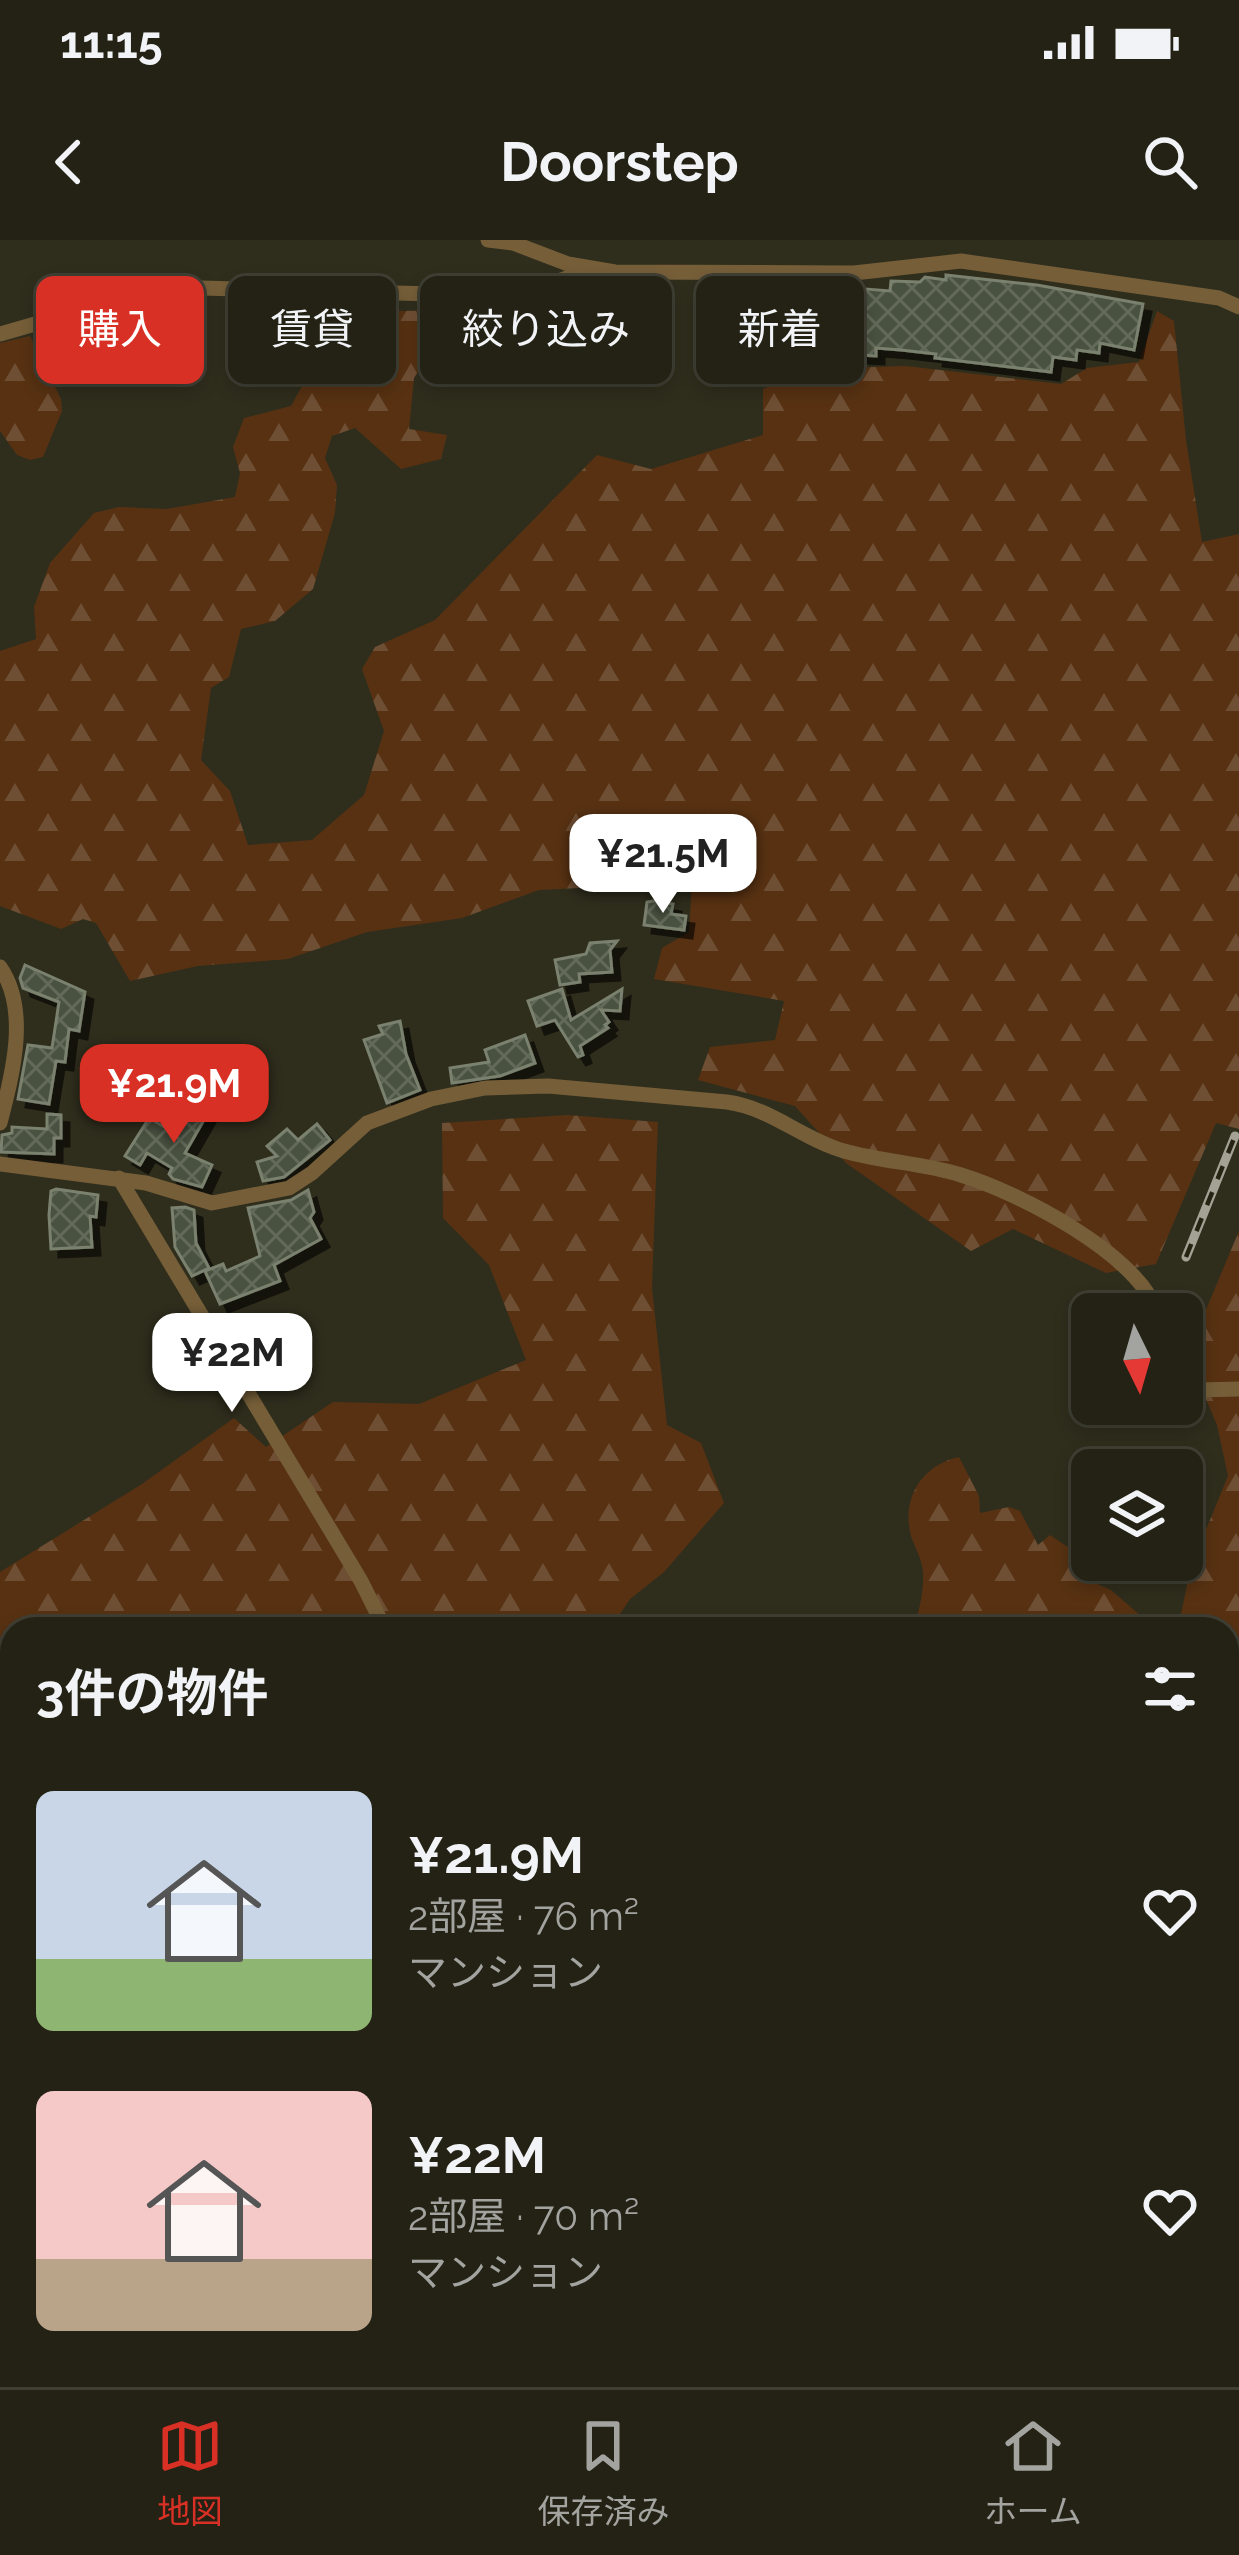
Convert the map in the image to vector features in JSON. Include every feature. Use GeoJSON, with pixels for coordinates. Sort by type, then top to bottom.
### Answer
{"type":"FeatureCollection","features":[{"type":"Feature","properties":{"kind":"street"},"geometry":{"type":"LineString","coordinates":[[488,240],[591,269],[854,273],[961,262],[1220,298],[1239,307]]}},
{"type":"Feature","properties":{"kind":"street"},"geometry":{"type":"LineString","coordinates":[[0,334],[164,287],[434,294],[553,284],[591,269]]}},
{"type":"Feature","properties":{"kind":"street"},"geometry":{"type":"LineString","coordinates":[[0,967],[13,996],[16,1018],[0,1123]]}},
{"type":"Feature","properties":{"kind":"street"},"geometry":{"type":"LineString","coordinates":[[0,1164],[119,1178],[212,1203],[289,1188],[367,1123],[431,1099],[485,1088],[548,1086],[752,1106],[841,1150],[960,1174],[1014,1196],[1065,1224],[1130,1270],[1150,1293]]}},
{"type":"Feature","properties":{"kind":"street"},"geometry":{"type":"LineString","coordinates":[[119,1178],[379,1617]]}},
{"type":"Feature","properties":{"kind":"street"},"geometry":{"type":"LineString","coordinates":[[1203,1390],[1239,1389]]}},
{"type":"Feature","properties":{"kind":"green space"},"geometry":{"type":"Polygon","coordinates":[[[396,311],[420,311],[420,369],[414,378],[409,429],[447,435],[441,459],[401,469],[355,428],[332,436],[325,458],[337,485],[335,513],[313,589],[275,621],[241,629],[229,677],[211,688],[201,760],[230,791],[248,845],[312,840],[364,795],[384,731],[362,669],[375,647],[435,620],[597,455],[651,469],[763,435],[763,389],[775,384],[864,384],[864,367],[906,366],[1061,384],[1087,368],[1139,362],[1157,311],[1174,321],[1202,542],[1239,534],[1239,1129],[1216,1123],[1156,1264],[1106,1273],[1013,1229],[971,1251],[846,1163],[795,1106],[698,1080],[710,1047],[775,1040],[784,1001],[654,979],[662,948],[689,932],[693,866],[719,818],[691,814],[621,886],[539,890],[462,918],[367,932],[288,959],[198,966],[130,981],[96,923],[83,919],[61,929],[0,906],[0,651],[36,639],[34,607],[50,563],[94,513],[119,507],[167,509],[235,497],[240,473],[233,447],[244,418],[291,406],[303,384],[396,384],[396,311]]]}},
{"type":"Feature","properties":{"kind":"green space"},"geometry":{"type":"Polygon","coordinates":[[[30,336],[36,348],[36,384],[54,384],[61,399],[62,411],[43,457],[30,460],[17,455],[0,431],[0,343],[30,336]]]}},
{"type":"Feature","properties":{"kind":"green space"},"geometry":{"type":"Polygon","coordinates":[[[568,1115],[658,1122],[652,1288],[667,1425],[701,1443],[724,1503],[664,1572],[630,1599],[618,1617],[0,1617],[0,1572],[142,1484],[234,1418],[266,1447],[333,1402],[419,1404],[526,1360],[489,1265],[443,1218],[442,1123],[568,1115]]]}},
{"type":"Feature","properties":{"kind":"green space"},"geometry":{"type":"Polygon","coordinates":[[[1239,1231],[1239,1617],[1180,1617],[1188,1581],[1203,1581],[1203,1537],[1228,1476],[1217,1425],[1203,1392],[1203,1317],[1239,1231]]]}},
{"type":"Feature","properties":{"kind":"green space"},"geometry":{"type":"Polygon","coordinates":[[[959,1457],[979,1496],[980,1513],[1009,1507],[1020,1511],[1038,1545],[1050,1535],[1071,1549],[1071,1581],[1090,1581],[1111,1590],[1142,1617],[917,1617],[923,1572],[911,1536],[909,1509],[917,1485],[934,1467],[959,1457]]]}},
{"type":"Feature","properties":{"kind":"building"},"geometry":{"type":"Polygon","coordinates":[[[946,275],[1037,285],[1143,304],[1134,350],[1100,343],[1099,353],[1077,350],[1076,360],[1053,357],[1051,372],[901,350],[876,348],[876,356],[864,355],[866,289],[890,291],[891,281],[920,282],[925,277],[946,280],[946,275]]]}},
{"type":"Feature","properties":{"kind":"building"},"geometry":{"type":"Polygon","coordinates":[[[647,902],[673,904],[671,914],[686,916],[684,930],[644,925],[647,902]]]}},
{"type":"Feature","properties":{"kind":"building"},"geometry":{"type":"Polygon","coordinates":[[[617,941],[610,950],[612,972],[579,974],[580,982],[560,985],[555,960],[586,954],[590,943],[617,941]]]}},
{"type":"Feature","properties":{"kind":"building"},"geometry":{"type":"Polygon","coordinates":[[[25,965],[85,992],[79,1031],[69,1029],[65,1062],[56,1061],[49,1104],[18,1099],[28,1045],[52,1048],[59,1002],[23,988],[20,978],[25,965]]]}},
{"type":"Feature","properties":{"kind":"building"},"geometry":{"type":"Polygon","coordinates":[[[562,989],[571,1020],[622,989],[620,1011],[601,1010],[608,1028],[580,1046],[583,1055],[578,1057],[555,1020],[537,1026],[528,1001],[562,989]]]}},
{"type":"Feature","properties":{"kind":"building"},"geometry":{"type":"Polygon","coordinates":[[[400,1021],[420,1090],[387,1103],[364,1040],[383,1034],[379,1026],[400,1021]]]}},
{"type":"Feature","properties":{"kind":"building"},"geometry":{"type":"Polygon","coordinates":[[[525,1035],[535,1063],[500,1076],[452,1083],[450,1068],[489,1062],[485,1050],[525,1035]]]}},
{"type":"Feature","properties":{"kind":"building"},"geometry":{"type":"Polygon","coordinates":[[[191,1101],[209,1111],[185,1153],[212,1165],[202,1187],[173,1179],[172,1168],[147,1153],[140,1165],[125,1156],[149,1118],[173,1132],[191,1101]]]}},
{"type":"Feature","properties":{"kind":"building"},"geometry":{"type":"Polygon","coordinates":[[[47,1114],[61,1115],[61,1138],[54,1138],[54,1154],[1,1152],[2,1135],[12,1133],[12,1127],[47,1129],[47,1114]]]}},
{"type":"Feature","properties":{"kind":"building"},"geometry":{"type":"Polygon","coordinates":[[[317,1124],[330,1140],[284,1177],[263,1181],[257,1162],[277,1156],[267,1146],[287,1129],[298,1140],[317,1124]]]}},
{"type":"Feature","properties":{"kind":"building"},"geometry":{"type":"Polygon","coordinates":[[[308,1190],[314,1212],[310,1218],[321,1239],[274,1265],[280,1281],[220,1304],[205,1271],[223,1264],[226,1271],[260,1256],[248,1208],[291,1200],[308,1190]]]}},
{"type":"Feature","properties":{"kind":"building"},"geometry":{"type":"Polygon","coordinates":[[[51,1191],[98,1195],[96,1217],[90,1216],[92,1247],[51,1249],[51,1191]]]}},
{"type":"Feature","properties":{"kind":"building"},"geometry":{"type":"Polygon","coordinates":[[[172,1208],[194,1210],[196,1243],[209,1268],[192,1276],[175,1247],[172,1208]]]}},
{"type":"Feature","properties":{"kind":"railway"},"geometry":{"type":"LineString","coordinates":[[1186,1257],[1235,1136]]}}]}
